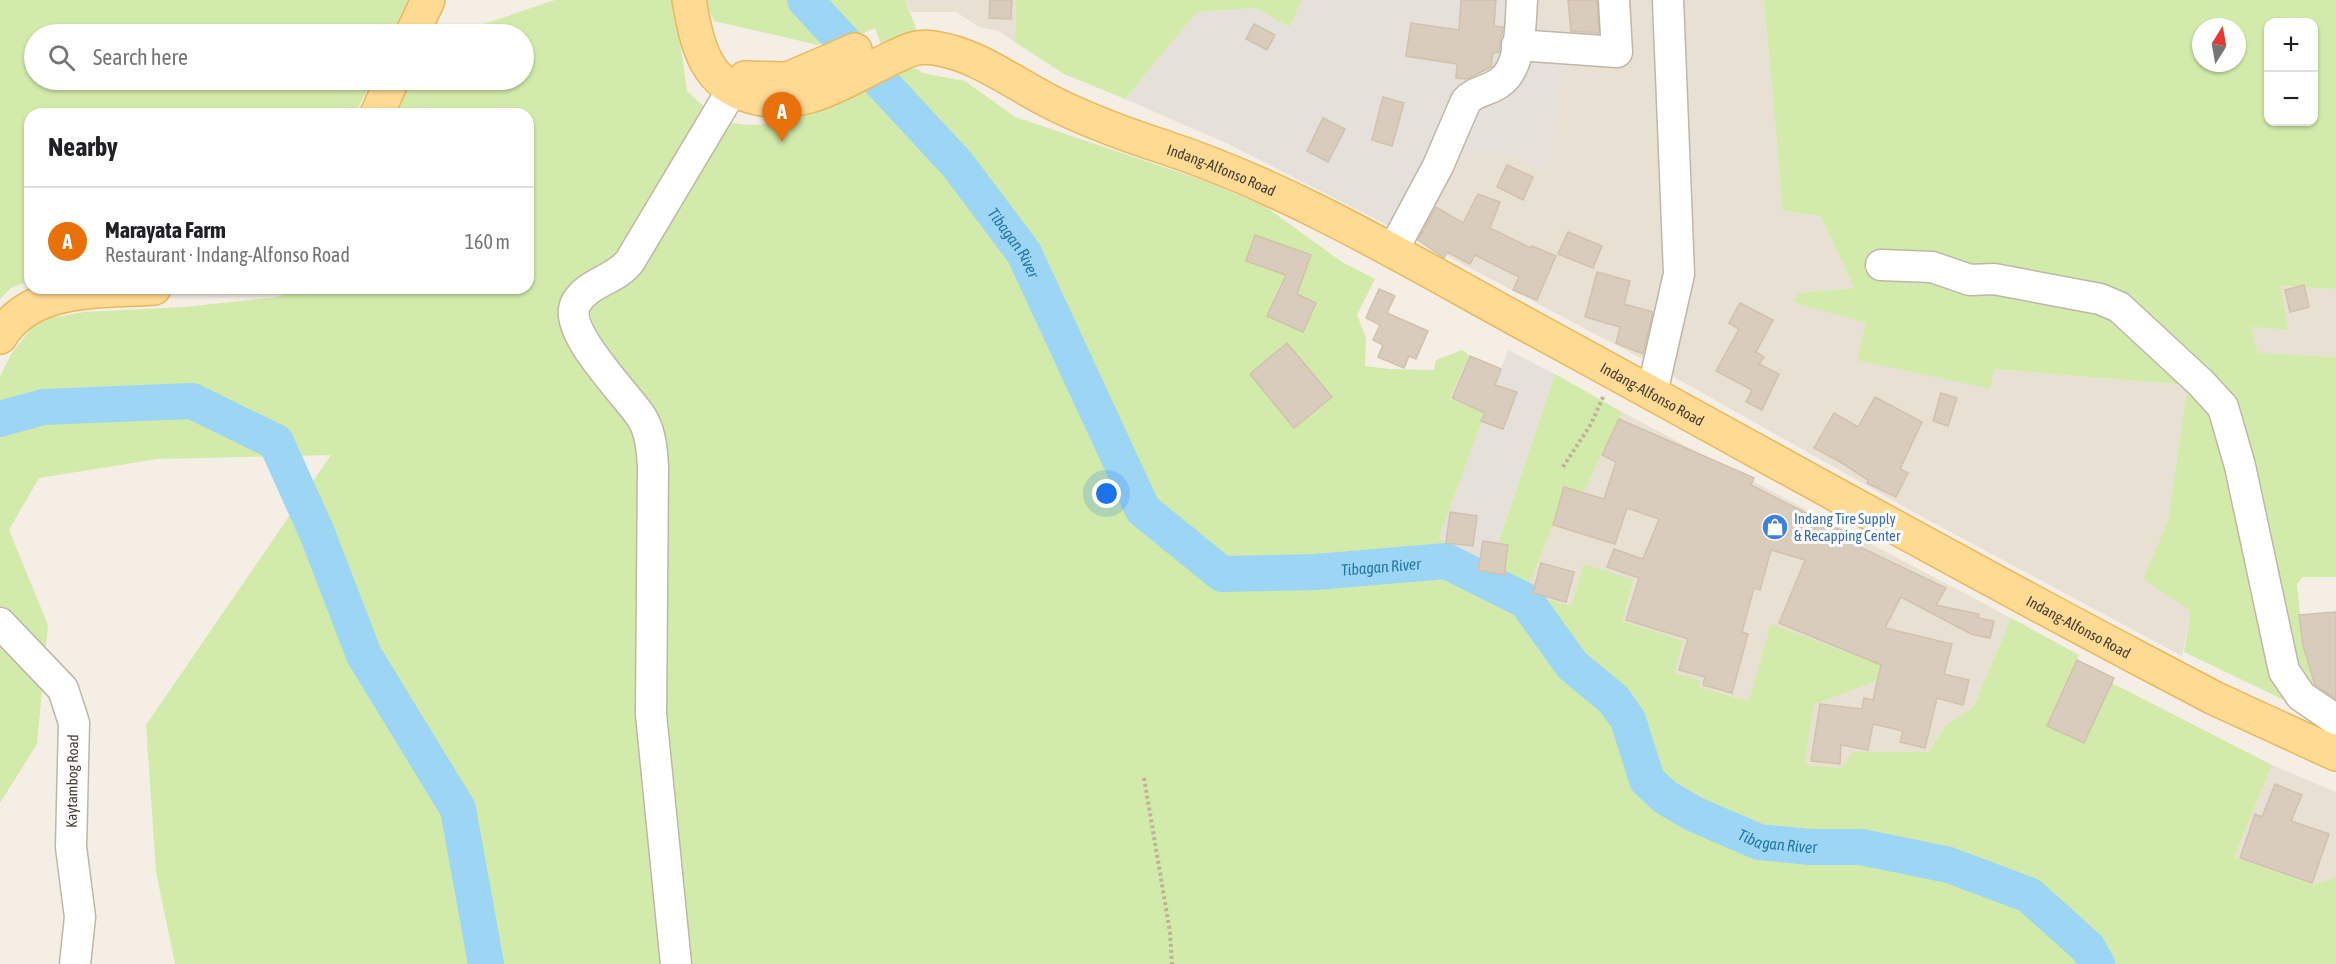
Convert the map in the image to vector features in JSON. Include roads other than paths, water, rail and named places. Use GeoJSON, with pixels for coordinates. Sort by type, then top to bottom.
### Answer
{"type":"FeatureCollection","features":[{"type":"Feature","properties":{"kind":"main road"},"geometry":{"type":"LineString","coordinates":[[417,24],[428,0]]}},
{"type":"Feature","properties":{"kind":"main road","name":"Indang-Alfonso Road"},"geometry":{"type":"LineString","coordinates":[[689,0],[702,56],[711,73],[732,90],[756,98],[782,102],[805,99],[813,83]]}},
{"type":"Feature","properties":{"kind":"main road","name":"Indang-Alfonso Road"},"geometry":{"type":"LineString","coordinates":[[702,56],[714,67],[756,80],[788,79],[813,83],[889,47],[922,47],[959,54],[984,64],[1050,102],[1105,127],[1253,180],[1392,252],[2138,658],[2214,698],[2336,754]]}},
{"type":"Feature","properties":{"kind":"main road"},"geometry":{"type":"LineString","coordinates":[[380,108],[388,90]]}},
{"type":"Feature","properties":{"kind":"main road"},"geometry":{"type":"LineString","coordinates":[[0,337],[22,311],[41,301],[81,294]]}},
{"type":"Feature","properties":{"kind":"street"},"geometry":{"type":"LineString","coordinates":[[1392,252],[1438,166],[1465,104],[1474,94],[1503,80],[1513,65],[1522,0]]}},
{"type":"Feature","properties":{"kind":"street"},"geometry":{"type":"LineString","coordinates":[[1517,45],[1617,52],[1614,0]]}},
{"type":"Feature","properties":{"kind":"street"},"geometry":{"type":"LineString","coordinates":[[1652,393],[1679,274],[1668,0]]}},
{"type":"Feature","properties":{"kind":"street"},"geometry":{"type":"LineString","coordinates":[[676,964],[651,714],[653,467],[650,439],[642,418],[580,335],[573,317],[575,305],[583,295],[616,276],[630,261],[732,90]]}},
{"type":"Feature","properties":{"kind":"street"},"geometry":{"type":"LineString","coordinates":[[1881,265],[1932,267],[1970,280],[1994,279],[2100,299],[2120,307],[2201,383],[2223,407],[2240,466],[2284,671],[2301,696],[2336,720]]}},
{"type":"Feature","properties":{"kind":"street","name":"Kaytambog Road"},"geometry":{"type":"LineString","coordinates":[[0,623],[63,689],[74,723],[71,847],[80,917],[75,964]]}},
{"type":"Feature","properties":{"kind":"waterway","name":"Tibagan River"},"geometry":{"type":"LineString","coordinates":[[805,0],[957,164],[1024,253],[1143,510],[1222,574],[1316,572],[1446,561],[1526,601],[1572,665],[1614,700],[1628,720],[1647,780],[1665,797],[1694,814],[1759,842],[1811,847],[1861,847],[1949,865],[2029,895],[2088,948],[2097,964]]}},
{"type":"Feature","properties":{"kind":"waterway"},"geometry":{"type":"LineString","coordinates":[[0,419],[43,407],[192,401],[276,442],[317,533],[364,655],[458,809],[486,964]]}},
{"type":"Feature","properties":{"kind":"place","name":"Marayata Farm"},"geometry":{"type":"Point","coordinates":[782,142]}},
{"type":"Feature","properties":{"kind":"place","name":"Indang Tire Supply & Recapping Center"},"geometry":{"type":"Point","coordinates":[1775,527]}}]}
